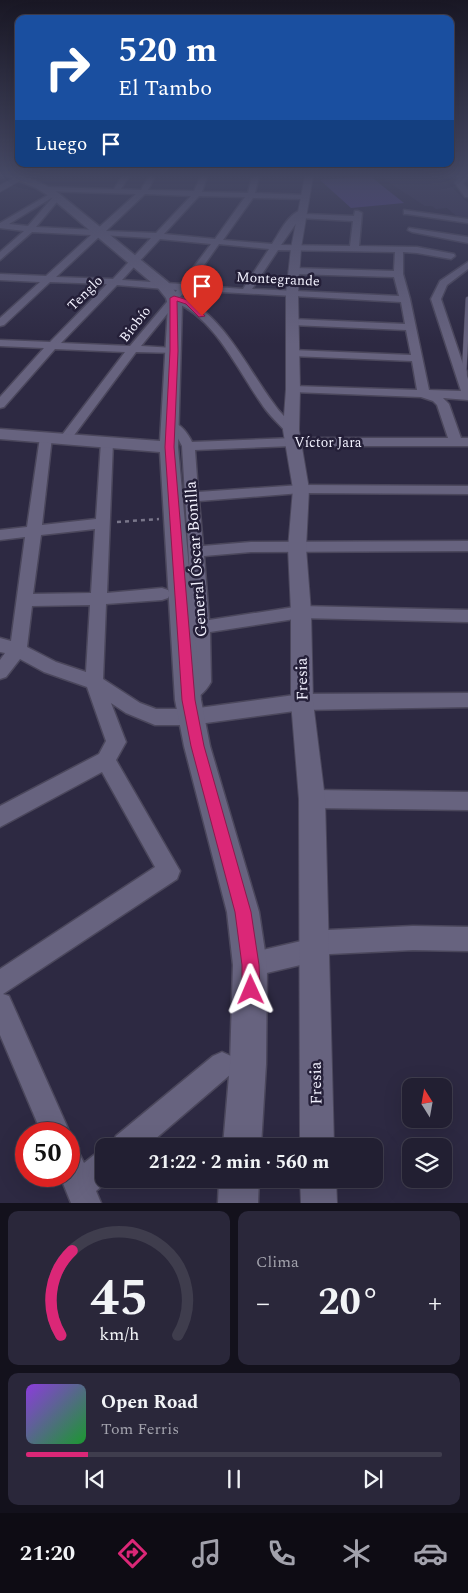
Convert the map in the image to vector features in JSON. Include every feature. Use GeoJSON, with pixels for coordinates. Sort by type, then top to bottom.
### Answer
{"type":"FeatureCollection","features":[{"type":"Feature","properties":{"kind":"main road"},"geometry":{"type":"LineString","coordinates":[[100,232],[133,262],[173,290]]}},
{"type":"Feature","properties":{"kind":"main road","name":"General Óscar Bonilla"},"geometry":{"type":"LineString","coordinates":[[173,290],[174,351],[169,447],[189,706],[197,746],[243,912],[250,965],[248,1055],[243,1138]]}},
{"type":"Feature","properties":{"kind":"main road"},"geometry":{"type":"LineString","coordinates":[[0,434],[169,447]]}},
{"type":"Feature","properties":{"kind":"main road"},"geometry":{"type":"LineString","coordinates":[[238,1203],[239,1188]]}},
{"type":"Feature","properties":{"kind":"street"},"geometry":{"type":"LineString","coordinates":[[0,257],[27,232]]}},
{"type":"Feature","properties":{"kind":"street"},"geometry":{"type":"LineString","coordinates":[[0,323],[100,232]]}},
{"type":"Feature","properties":{"kind":"street"},"geometry":{"type":"LineString","coordinates":[[102,232],[274,247],[398,251],[415,240],[468,240]]}},
{"type":"Feature","properties":{"kind":"street","name":"Tenglo"},"geometry":{"type":"LineString","coordinates":[[0,404],[53,345],[161,232]]}},
{"type":"Feature","properties":{"kind":"street","name":"Biobío"},"geometry":{"type":"LineString","coordinates":[[65,439],[133,349],[173,290],[223,232]]}},
{"type":"Feature","properties":{"kind":"street"},"geometry":{"type":"LineString","coordinates":[[246,292],[284,232]]}},
{"type":"Feature","properties":{"kind":"street","name":"Fresia"},"geometry":{"type":"LineString","coordinates":[[299,232],[292,294],[292,436],[301,489],[297,548],[301,612],[302,702],[312,799],[318,1138]]}},
{"type":"Feature","properties":{"kind":"street"},"geometry":{"type":"LineString","coordinates":[[354,250],[356,232]]}},
{"type":"Feature","properties":{"kind":"street"},"geometry":{"type":"LineString","coordinates":[[413,232],[415,240],[451,256]]}},
{"type":"Feature","properties":{"kind":"street"},"geometry":{"type":"LineString","coordinates":[[398,251],[398,274],[405,299],[415,358],[424,394]]}},
{"type":"Feature","properties":{"kind":"street"},"geometry":{"type":"LineString","coordinates":[[293,388],[468,395],[436,299],[438,290],[444,281],[468,265]]}},
{"type":"Feature","properties":{"kind":"street"},"geometry":{"type":"LineString","coordinates":[[294,271],[398,274]]}},
{"type":"Feature","properties":{"kind":"street","name":"Montegrande"},"geometry":{"type":"LineString","coordinates":[[0,277],[115,282],[173,290],[405,299]]}},
{"type":"Feature","properties":{"kind":"street"},"geometry":{"type":"LineString","coordinates":[[173,290],[215,329],[245,367],[271,408],[292,436]]}},
{"type":"Feature","properties":{"kind":"street"},"geometry":{"type":"LineString","coordinates":[[292,322],[410,327]]}},
{"type":"Feature","properties":{"kind":"street"},"geometry":{"type":"LineString","coordinates":[[0,343],[174,351]]}},
{"type":"Feature","properties":{"kind":"street"},"geometry":{"type":"LineString","coordinates":[[292,353],[415,358]]}},
{"type":"Feature","properties":{"kind":"street"},"geometry":{"type":"LineString","coordinates":[[424,394],[437,398],[443,404],[462,442]]}},
{"type":"Feature","properties":{"kind":"street"},"geometry":{"type":"LineString","coordinates":[[170,426],[180,431],[188,446]]}},
{"type":"Feature","properties":{"kind":"street","name":"Víctor Jara"},"geometry":{"type":"LineString","coordinates":[[188,446],[292,436],[462,442]]}},
{"type":"Feature","properties":{"kind":"street"},"geometry":{"type":"LineString","coordinates":[[0,672],[18,650],[46,437]]}},
{"type":"Feature","properties":{"kind":"street"},"geometry":{"type":"LineString","coordinates":[[0,817],[106,760],[116,742],[94,682],[107,442]]}},
{"type":"Feature","properties":{"kind":"street","name":"General Óscar Bonilla"},"geometry":{"type":"LineString","coordinates":[[188,446],[201,627],[202,682],[189,706]]}},
{"type":"Feature","properties":{"kind":"street"},"geometry":{"type":"LineString","coordinates":[[192,497],[301,489],[468,490]]}},
{"type":"Feature","properties":{"kind":"street"},"geometry":{"type":"LineString","coordinates":[[0,535],[103,523]]}},
{"type":"Feature","properties":{"kind":"street"},"geometry":{"type":"LineString","coordinates":[[195,552],[250,547],[468,546]]}},
{"type":"Feature","properties":{"kind":"street"},"geometry":{"type":"LineString","coordinates":[[24,600],[98,599],[162,594]]}},
{"type":"Feature","properties":{"kind":"street"},"geometry":{"type":"LineString","coordinates":[[201,627],[301,612],[468,616]]}},
{"type":"Feature","properties":{"kind":"street"},"geometry":{"type":"LineString","coordinates":[[0,645],[18,650],[50,667],[94,682],[133,708],[155,717],[189,706],[302,702],[468,700]]}},
{"type":"Feature","properties":{"kind":"street"},"geometry":{"type":"LineString","coordinates":[[0,983],[169,871],[106,760]]}},
{"type":"Feature","properties":{"kind":"street"},"geometry":{"type":"LineString","coordinates":[[312,799],[468,801]]}},
{"type":"Feature","properties":{"kind":"street"},"geometry":{"type":"LineString","coordinates":[[250,965],[314,950],[328,942],[413,938],[468,939]]}},
{"type":"Feature","properties":{"kind":"street"},"geometry":{"type":"LineString","coordinates":[[0,1005],[51,1122]]}},
{"type":"Feature","properties":{"kind":"street"},"geometry":{"type":"LineString","coordinates":[[135,1138],[222,1065]]}},
{"type":"Feature","properties":{"kind":"street"},"geometry":{"type":"LineString","coordinates":[[80,1183],[95,1172]]}},
{"type":"Feature","properties":{"kind":"street"},"geometry":{"type":"LineString","coordinates":[[318,1188],[319,1203]]}},
{"type":"Feature","properties":{"kind":"lane"},"geometry":{"type":"LineString","coordinates":[[464,382],[468,298]]}},
{"type":"Feature","properties":{"kind":"path"},"geometry":{"type":"LineString","coordinates":[[103,523],[175,518]]}},
{"type":"Feature","properties":{"kind":"route"},"geometry":{"type":"LineString","coordinates":[[202,316],[188,302],[174,298],[174,351],[169,447],[188,700],[197,746],[243,912],[250,965],[251,990]]}}]}
